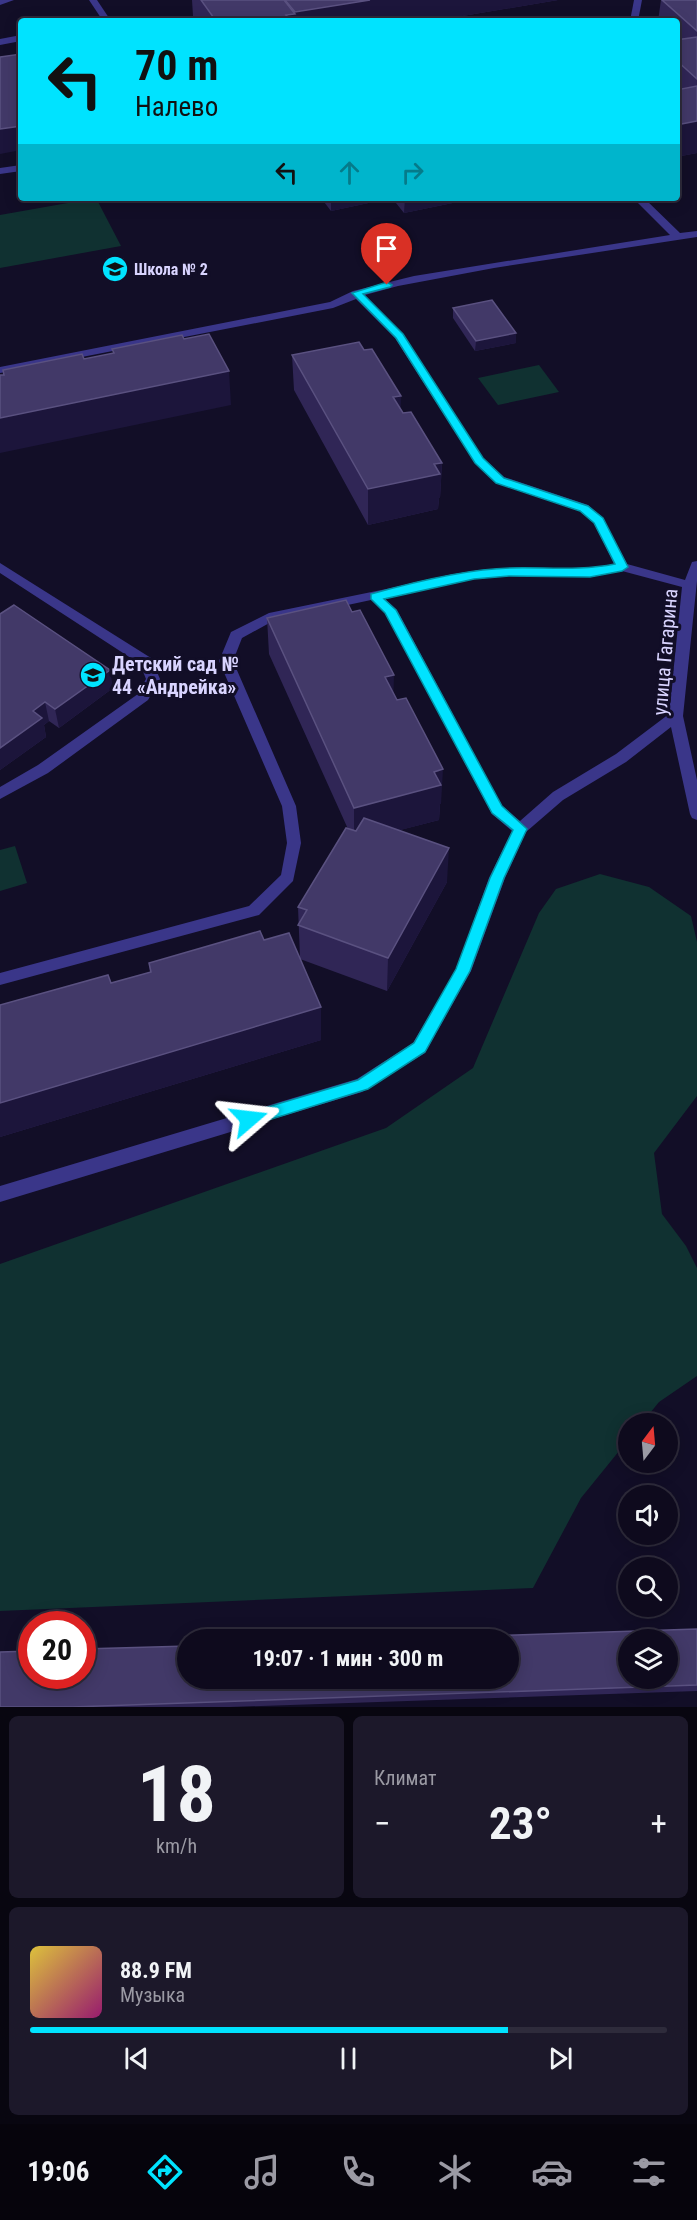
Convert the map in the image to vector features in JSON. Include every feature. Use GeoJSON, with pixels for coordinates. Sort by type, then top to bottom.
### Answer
{"type":"FeatureCollection","features":[{"type":"Feature","properties":{"kind":"street"},"geometry":{"type":"LineString","coordinates":[[0,2],[10,0]]}},
{"type":"Feature","properties":{"kind":"street"},"geometry":{"type":"LineString","coordinates":[[93,0],[105,18]]}},
{"type":"Feature","properties":{"kind":"street"},"geometry":{"type":"LineString","coordinates":[[635,18],[638,0]]}},
{"type":"Feature","properties":{"kind":"street"},"geometry":{"type":"LineString","coordinates":[[0,42],[18,39]]}},
{"type":"Feature","properties":{"kind":"street"},"geometry":{"type":"LineString","coordinates":[[0,171],[18,168]]}},
{"type":"Feature","properties":{"kind":"street"},"geometry":{"type":"LineString","coordinates":[[641,201],[678,237]]}},
{"type":"Feature","properties":{"kind":"street"},"geometry":{"type":"LineString","coordinates":[[0,370],[333,305],[357,293],[387,285],[564,252],[697,234]]}},
{"type":"Feature","properties":{"kind":"street"},"geometry":{"type":"LineString","coordinates":[[357,293],[399,336],[479,460],[500,480],[584,508],[599,521],[622,567]]}},
{"type":"Feature","properties":{"kind":"street","name":"улица Гагарина"},"geometry":{"type":"LineString","coordinates":[[697,565],[689,585],[675,716],[697,814]]}},
{"type":"Feature","properties":{"kind":"street"},"geometry":{"type":"LineString","coordinates":[[0,567],[146,661],[153,679],[143,697],[43,769],[0,795]]}},
{"type":"Feature","properties":{"kind":"street"},"geometry":{"type":"LineString","coordinates":[[0,979],[254,911],[288,877],[294,843],[289,806],[226,661],[236,634],[269,616],[375,597],[474,575],[509,572],[590,573],[622,567],[689,585]]}},
{"type":"Feature","properties":{"kind":"street"},"geometry":{"type":"LineString","coordinates":[[375,597],[390,610],[497,810],[520,829]]}},
{"type":"Feature","properties":{"kind":"street"},"geometry":{"type":"LineString","coordinates":[[0,1194],[362,1085],[419,1048],[463,971],[497,878],[520,829],[558,796],[621,758],[675,716]]}},
{"type":"Feature","properties":{"kind":"green space"},"geometry":{"type":"Polygon","coordinates":[[[79,201],[98,201],[121,246],[0,268],[0,215],[79,201]]]}},
{"type":"Feature","properties":{"kind":"green space"},"geometry":{"type":"Polygon","coordinates":[[[539,365],[559,392],[498,405],[478,378],[539,365]]]}},
{"type":"Feature","properties":{"kind":"green space"},"geometry":{"type":"Polygon","coordinates":[[[15,846],[27,883],[0,891],[0,850],[15,846]]]}},
{"type":"Feature","properties":{"kind":"green space"},"geometry":{"type":"Polygon","coordinates":[[[600,874],[649,887],[691,916],[697,942],[697,1096],[654,1153],[662,1214],[686,1246],[697,1268],[697,1376],[659,1402],[650,1413],[618,1413],[618,1452],[581,1498],[533,1588],[0,1611],[0,1264],[386,1128],[473,1068],[539,913],[556,889],[600,874]]]}},
{"type":"Feature","properties":{"kind":"building"},"geometry":{"type":"Polygon","coordinates":[[[201,0],[284,0],[295,14],[286,15],[288,18],[214,18],[201,0]]]}},
{"type":"Feature","properties":{"kind":"building"},"geometry":{"type":"Polygon","coordinates":[[[285,0],[370,0],[295,12],[285,0]]]}},
{"type":"Feature","properties":{"kind":"building"},"geometry":{"type":"Polygon","coordinates":[[[662,0],[697,0],[697,31],[662,0]]]}},
{"type":"Feature","properties":{"kind":"building"},"geometry":{"type":"Polygon","coordinates":[[[697,37],[697,79],[680,64],[680,39],[697,37]]]}},
{"type":"Feature","properties":{"kind":"building"},"geometry":{"type":"Polygon","coordinates":[[[18,54],[18,126],[0,129],[0,57],[18,54]]]}},
{"type":"Feature","properties":{"kind":"building"},"geometry":{"type":"Polygon","coordinates":[[[697,86],[697,121],[680,124],[680,89],[697,86]]]}},
{"type":"Feature","properties":{"kind":"building"},"geometry":{"type":"Polygon","coordinates":[[[492,300],[516,333],[476,341],[453,308],[492,300]]]}},
{"type":"Feature","properties":{"kind":"building"},"geometry":{"type":"Polygon","coordinates":[[[209,334],[229,371],[0,418],[0,375],[4,375],[3,370],[82,354],[84,359],[114,353],[112,349],[182,335],[184,339],[209,334]]]}},
{"type":"Feature","properties":{"kind":"building"},"geometry":{"type":"Polygon","coordinates":[[[359,342],[364,350],[372,349],[401,396],[393,397],[403,413],[411,412],[442,463],[434,464],[440,474],[368,489],[292,355],[359,342]]]}},
{"type":"Feature","properties":{"kind":"building"},"geometry":{"type":"Polygon","coordinates":[[[346,600],[352,612],[360,610],[394,675],[385,677],[397,700],[406,698],[443,769],[434,772],[441,785],[354,808],[267,618],[346,600]]]}},
{"type":"Feature","properties":{"kind":"building"},"geometry":{"type":"Polygon","coordinates":[[[14,605],[110,670],[55,709],[45,702],[33,711],[42,718],[0,748],[0,614],[14,605]]]}},
{"type":"Feature","properties":{"kind":"building"},"geometry":{"type":"Polygon","coordinates":[[[364,818],[449,848],[388,958],[298,925],[307,910],[298,907],[346,828],[356,831],[364,818]]]}},
{"type":"Feature","properties":{"kind":"building"},"geometry":{"type":"Polygon","coordinates":[[[260,931],[264,940],[289,933],[321,1007],[0,1103],[0,1005],[108,975],[111,983],[151,972],[149,963],[260,931]]]}},
{"type":"Feature","properties":{"kind":"building"},"geometry":{"type":"Polygon","coordinates":[[[697,1629],[697,1685],[678,1686],[678,1630],[697,1629]]]}},
{"type":"Feature","properties":{"kind":"building"},"geometry":{"type":"Polygon","coordinates":[[[618,1632],[618,1688],[72,1707],[0,1707],[0,1652],[18,1651],[18,1689],[96,1689],[96,1649],[177,1646],[177,1689],[519,1689],[519,1635],[618,1632]]]}},
{"type":"Feature","properties":{"kind":"place","name":"Школа № 2"},"geometry":{"type":"Point","coordinates":[115,269]}},
{"type":"Feature","properties":{"kind":"place","name":"Детский сад № 44 «Андрейка»"},"geometry":{"type":"Point","coordinates":[93,675]}},
{"type":"Feature","properties":{"kind":"route"},"geometry":{"type":"LineString","coordinates":[[249,1119],[362,1085],[419,1048],[463,971],[497,878],[520,829],[497,810],[390,610],[375,597],[474,575],[509,572],[590,573],[622,567],[599,521],[584,508],[500,480],[479,460],[399,336],[357,293],[387,285]]}}]}
